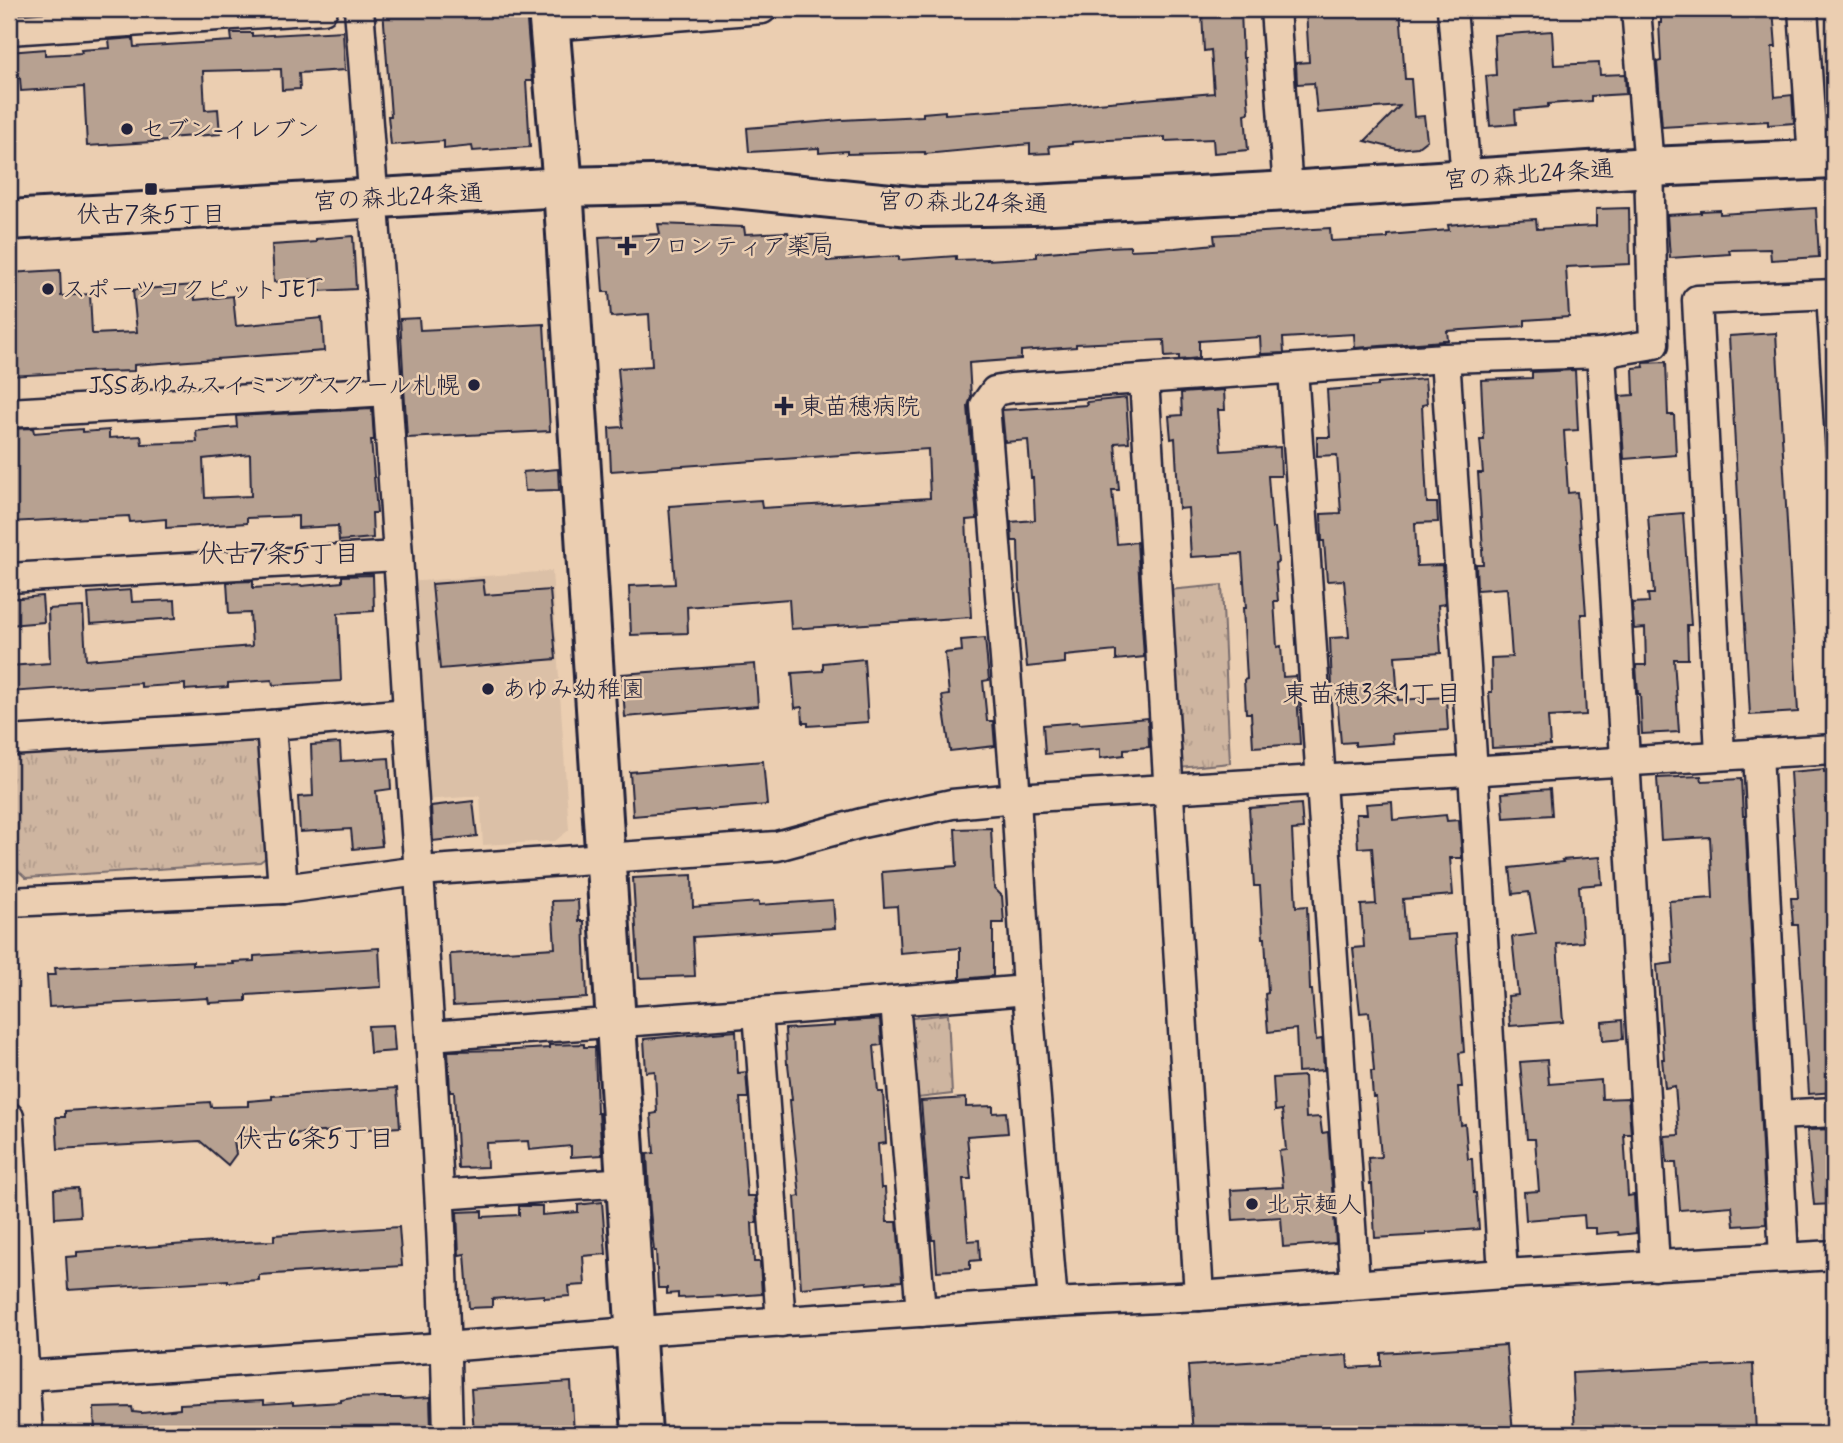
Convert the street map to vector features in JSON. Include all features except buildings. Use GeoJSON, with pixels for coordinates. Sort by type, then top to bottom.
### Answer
{"type":"FeatureCollection","features":[{"type":"Feature","properties":{"kind":"street"},"geometry":{"type":"LineString","coordinates":[[9,30],[323,9]]}},
{"type":"Feature","properties":{"kind":"street"},"geometry":{"type":"LineString","coordinates":[[359,9],[375,198],[375,232],[388,391],[430,1036],[440,1195],[449,1434]]}},
{"type":"Feature","properties":{"kind":"street"},"geometry":{"type":"LineString","coordinates":[[642,1434],[563,187],[548,18],[762,9]]}},
{"type":"Feature","properties":{"kind":"street"},"geometry":{"type":"LineString","coordinates":[[1275,9],[1288,191]]}},
{"type":"Feature","properties":{"kind":"street"},"geometry":{"type":"LineString","coordinates":[[1452,9],[1466,178]]}},
{"type":"Feature","properties":{"kind":"street"},"geometry":{"type":"LineString","coordinates":[[1053,1303],[1027,990],[1016,798],[985,405],[995,391],[1003,390],[1445,358],[1601,353],[1654,344],[1649,167],[1636,9]]}},
{"type":"Feature","properties":{"kind":"street"},"geometry":{"type":"LineString","coordinates":[[1803,9],[1824,159]]}},
{"type":"Feature","properties":{"kind":"street","name":"宮の森北24条通"},"geometry":{"type":"LineString","coordinates":[[9,220],[563,187],[694,184],[920,206],[1033,205],[1649,167],[1824,159]]}},
{"type":"Feature","properties":{"kind":"street"},"geometry":{"type":"LineString","coordinates":[[1720,754],[1698,300],[1829,294]]}},
{"type":"Feature","properties":{"kind":"street"},"geometry":{"type":"LineString","coordinates":[[1601,353],[1655,1266]]}},
{"type":"Feature","properties":{"kind":"street"},"geometry":{"type":"LineString","coordinates":[[1445,358],[1503,1274]]}},
{"type":"Feature","properties":{"kind":"street"},"geometry":{"type":"LineString","coordinates":[[1293,369],[1355,1284]]}},
{"type":"Feature","properties":{"kind":"street"},"geometry":{"type":"LineString","coordinates":[[1144,379],[1199,1296]]}},
{"type":"Feature","properties":{"kind":"street"},"geometry":{"type":"LineString","coordinates":[[9,413],[388,391]]}},
{"type":"Feature","properties":{"kind":"street"},"geometry":{"type":"LineString","coordinates":[[9,579],[398,556]]}},
{"type":"Feature","properties":{"kind":"street"},"geometry":{"type":"LineString","coordinates":[[9,741],[271,725],[408,713]]}},
{"type":"Feature","properties":{"kind":"street"},"geometry":{"type":"LineString","coordinates":[[271,725],[283,890]]}},
{"type":"Feature","properties":{"kind":"street"},"geometry":{"type":"LineString","coordinates":[[9,902],[283,890],[419,871],[777,846],[862,822],[952,804],[1016,798],[1834,749]]}},
{"type":"Feature","properties":{"kind":"street"},"geometry":{"type":"LineString","coordinates":[[1758,753],[1784,1258]]}},
{"type":"Feature","properties":{"kind":"street"},"geometry":{"type":"LineString","coordinates":[[430,1036],[1027,990]]}},
{"type":"Feature","properties":{"kind":"street"},"geometry":{"type":"LineString","coordinates":[[895,1002],[921,1312]]}},
{"type":"Feature","properties":{"kind":"street"},"geometry":{"type":"LineString","coordinates":[[758,1012],[781,1322]]}},
{"type":"Feature","properties":{"kind":"street"},"geometry":{"type":"LineString","coordinates":[[1777,1115],[1834,1112]]}},
{"type":"Feature","properties":{"kind":"street"},"geometry":{"type":"LineString","coordinates":[[9,1117],[17,1376],[28,1434]]}},
{"type":"Feature","properties":{"kind":"street"},"geometry":{"type":"LineString","coordinates":[[440,1195],[627,1182]]}},
{"type":"Feature","properties":{"kind":"street"},"geometry":{"type":"LineString","coordinates":[[17,1376],[1053,1303],[1834,1255]]}},
{"type":"Feature","properties":{"kind":"lane"},"geometry":{"type":"LineString","coordinates":[[1829,294],[1834,455]]}},
{"type":"Feature","properties":{"kind":"shaded area"},"geometry":{"type":"Polygon","coordinates":[[[9,9],[157,9],[9,19],[9,9]]]}},
{"type":"Feature","properties":{"kind":"shaded area","name":"あゆみ幼稚園"},"geometry":{"type":"Polygon","coordinates":[[[552,571],[569,830],[555,841],[483,845],[480,796],[425,800],[407,582],[552,571]]]}},
{"type":"Feature","properties":{"kind":"green space"},"geometry":{"type":"Polygon","coordinates":[[[1222,585],[1230,763],[1179,768],[1169,590],[1222,585]]]}},
{"type":"Feature","properties":{"kind":"green space"},"geometry":{"type":"Polygon","coordinates":[[[253,739],[262,744],[271,854],[260,862],[26,878],[13,866],[9,759],[16,753],[253,739]]]}},
{"type":"Feature","properties":{"kind":"green space"},"geometry":{"type":"Polygon","coordinates":[[[948,1014],[952,1094],[909,1099],[904,1019],[948,1014]]]}},
{"type":"Feature","properties":{"kind":"place","name":"セブン-イレブン"},"geometry":{"type":"Point","coordinates":[127,129]}},
{"type":"Feature","properties":{"kind":"place","name":"伏古7条5丁目"},"geometry":{"type":"Point","coordinates":[151,189]}},
{"type":"Feature","properties":{"kind":"place","name":"フロンティア薬局"},"geometry":{"type":"Point","coordinates":[627,246]}},
{"type":"Feature","properties":{"kind":"place","name":"スポーツコクピットJET"},"geometry":{"type":"Point","coordinates":[48,289]}},
{"type":"Feature","properties":{"kind":"place","name":"JSSあゆみスイミングスクール札幌"},"geometry":{"type":"Point","coordinates":[474,385]}},
{"type":"Feature","properties":{"kind":"place","name":"東苗穂病院"},"geometry":{"type":"Point","coordinates":[784,406]}},
{"type":"Feature","properties":{"kind":"place","name":"あゆみ幼稚園"},"geometry":{"type":"Point","coordinates":[488,689]}},
{"type":"Feature","properties":{"kind":"place","name":"北京麺人"},"geometry":{"type":"Point","coordinates":[1252,1204]}},
{"type":"Feature","properties":{"kind":"district","name":"伏古7条5丁目"},"geometry":{"type":"Point","coordinates":[279,553]}},
{"type":"Feature","properties":{"kind":"district","name":"東苗穂3条1丁目"},"geometry":{"type":"Point","coordinates":[1372,693]}},
{"type":"Feature","properties":{"kind":"district","name":"伏古6条5丁目"},"geometry":{"type":"Point","coordinates":[315,1138]}}]}
